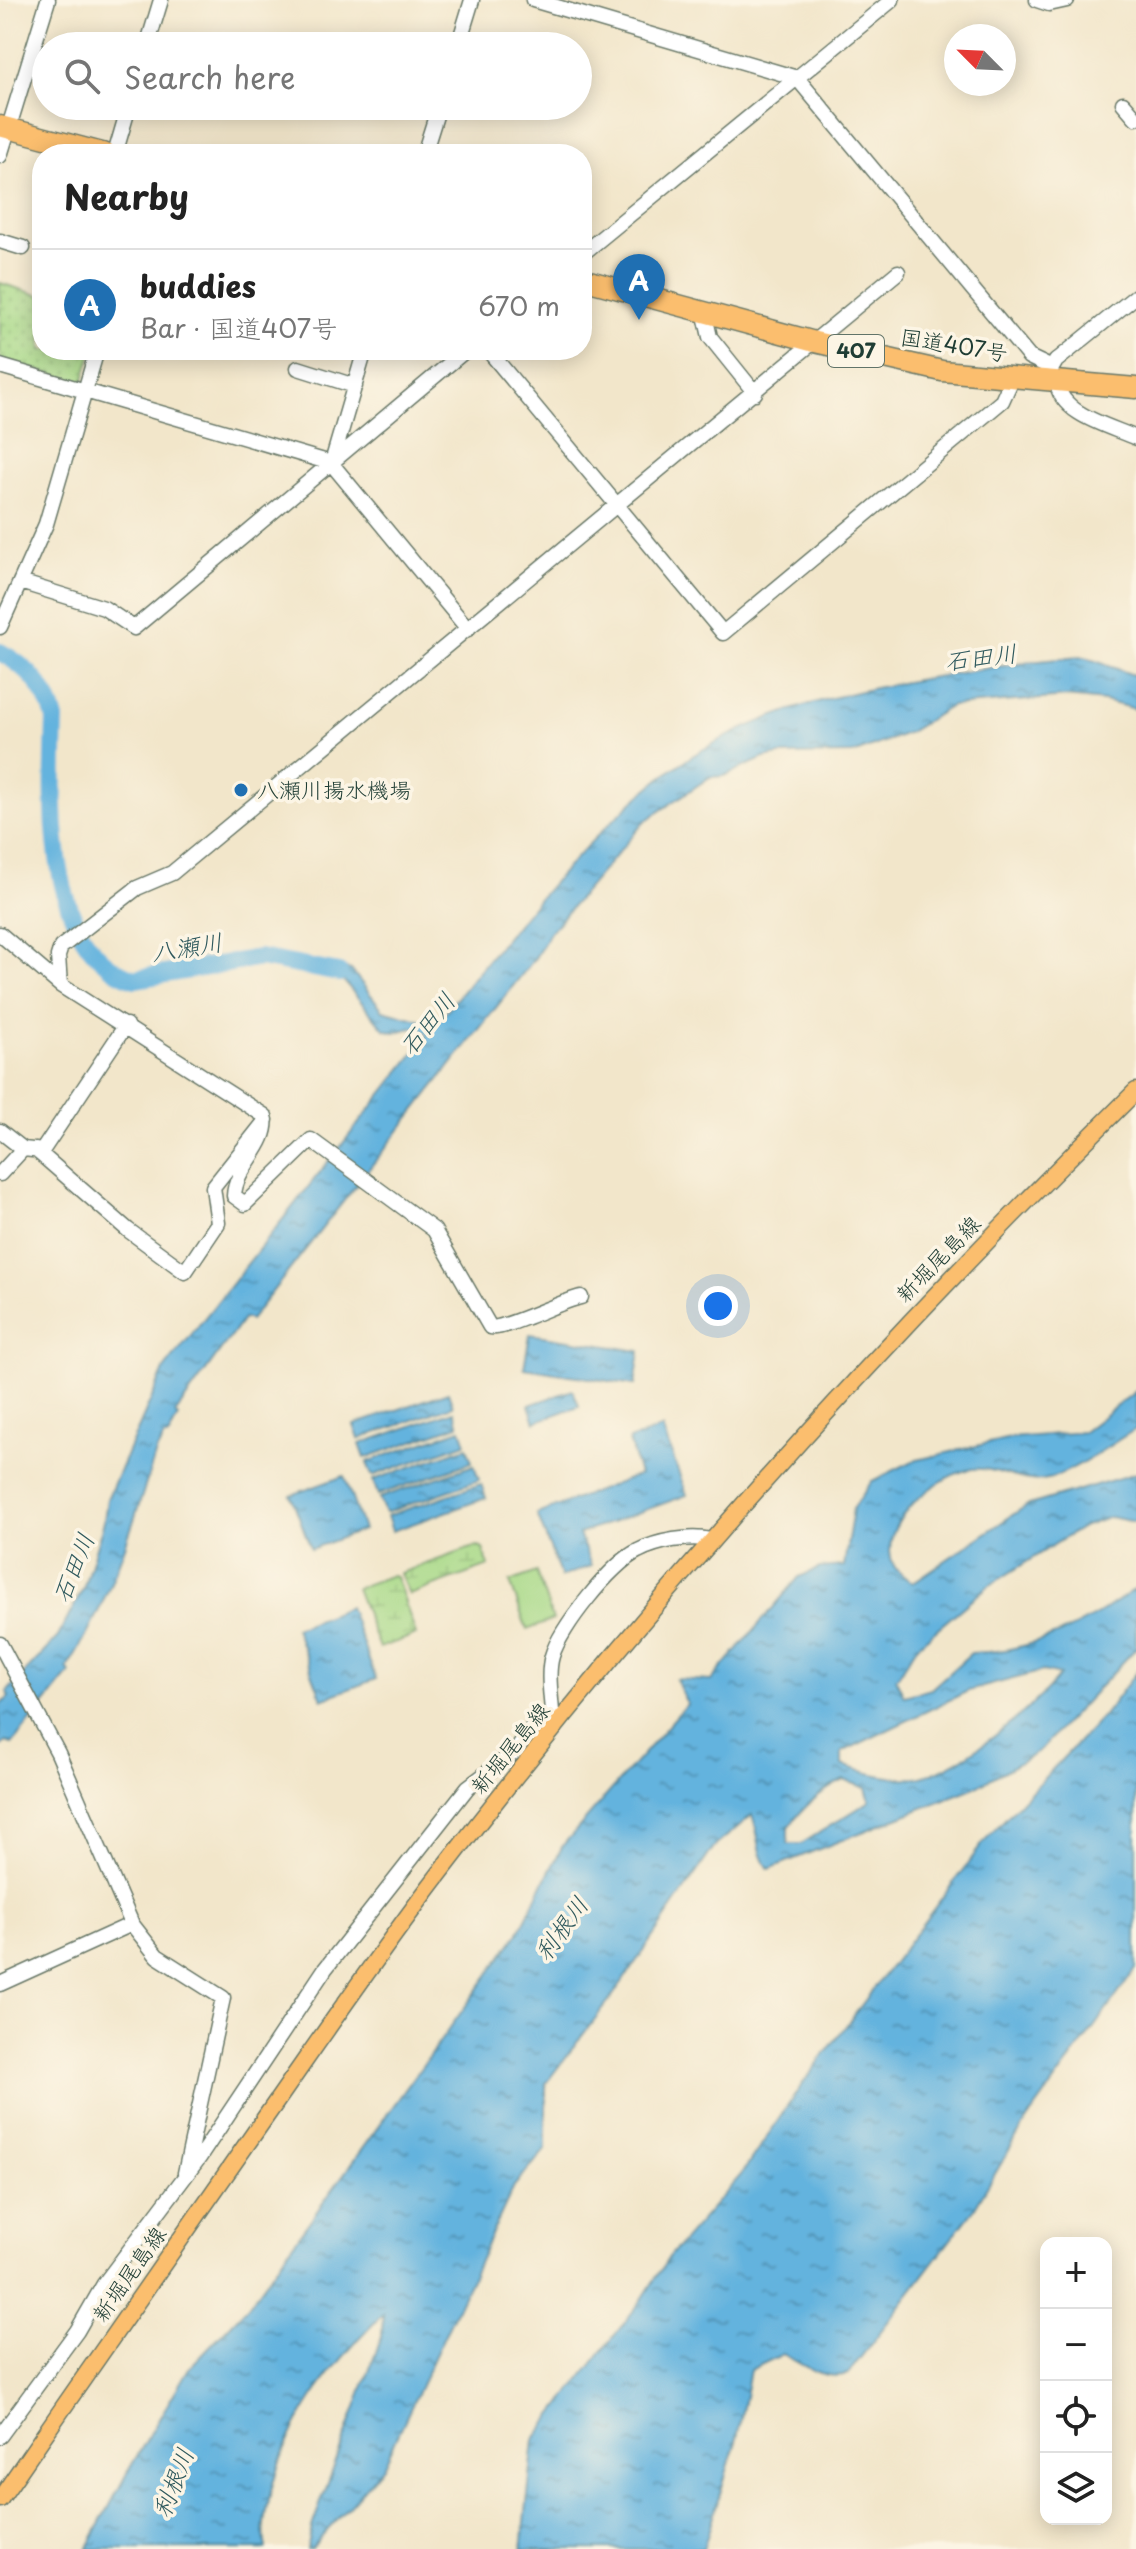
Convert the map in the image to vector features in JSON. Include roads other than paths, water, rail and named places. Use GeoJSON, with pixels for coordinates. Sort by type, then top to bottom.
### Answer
{"type":"FeatureCollection","features":[{"type":"Feature","properties":{"kind":"highway"},"geometry":{"type":"LineString","coordinates":[[4,127],[68,144]]}},
{"type":"Feature","properties":{"kind":"highway","name":"国道407号"},"geometry":{"type":"LineString","coordinates":[[592,282],[815,342],[942,371],[1012,379],[1051,377],[1136,388]]}},
{"type":"Feature","properties":{"kind":"main road","name":"新堀尾島線"},"geometry":{"type":"LineString","coordinates":[[0,2499],[374,1962],[557,1716],[711,1540],[927,1302],[1136,1091]]}},
{"type":"Feature","properties":{"kind":"street"},"geometry":{"type":"LineString","coordinates":[[37,32],[48,0]]}},
{"type":"Feature","properties":{"kind":"street"},"geometry":{"type":"LineString","coordinates":[[151,32],[161,0]]}},
{"type":"Feature","properties":{"kind":"street"},"geometry":{"type":"LineString","coordinates":[[462,32],[472,0]]}},
{"type":"Feature","properties":{"kind":"street"},"geometry":{"type":"LineString","coordinates":[[533,0],[797,78],[1029,357],[1051,377],[1059,395],[1071,408],[1136,438]]}},
{"type":"Feature","properties":{"kind":"street"},"geometry":{"type":"LineString","coordinates":[[592,246],[892,0]]}},
{"type":"Feature","properties":{"kind":"street"},"geometry":{"type":"LineString","coordinates":[[1037,0],[1049,4],[1067,0]]}},
{"type":"Feature","properties":{"kind":"street"},"geometry":{"type":"LineString","coordinates":[[0,156],[4,127],[32,46]]}},
{"type":"Feature","properties":{"kind":"street"},"geometry":{"type":"LineString","coordinates":[[1123,103],[1136,118]]}},
{"type":"Feature","properties":{"kind":"street"},"geometry":{"type":"LineString","coordinates":[[118,144],[125,120]]}},
{"type":"Feature","properties":{"kind":"street"},"geometry":{"type":"LineString","coordinates":[[427,144],[435,120]]}},
{"type":"Feature","properties":{"kind":"street"},"geometry":{"type":"LineString","coordinates":[[0,241],[23,248]]}},
{"type":"Feature","properties":{"kind":"street"},"geometry":{"type":"LineString","coordinates":[[60,985],[58,956],[68,942],[137,888],[172,873],[898,272]]}},
{"type":"Feature","properties":{"kind":"street"},"geometry":{"type":"LineString","coordinates":[[1051,377],[1136,296]]}},
{"type":"Feature","properties":{"kind":"street"},"geometry":{"type":"LineString","coordinates":[[704,311],[710,337],[755,393]]}},
{"type":"Feature","properties":{"kind":"street"},"geometry":{"type":"LineString","coordinates":[[0,627],[46,524],[94,360]]}},
{"type":"Feature","properties":{"kind":"street"},"geometry":{"type":"LineString","coordinates":[[331,463],[362,360]]}},
{"type":"Feature","properties":{"kind":"street"},"geometry":{"type":"LineString","coordinates":[[20,582],[104,608],[134,628],[451,360]]}},
{"type":"Feature","properties":{"kind":"street"},"geometry":{"type":"LineString","coordinates":[[496,360],[723,633],[1002,401],[1012,379]]}},
{"type":"Feature","properties":{"kind":"street"},"geometry":{"type":"LineString","coordinates":[[0,366],[85,388],[331,463],[468,629]]}},
{"type":"Feature","properties":{"kind":"street"},"geometry":{"type":"LineString","coordinates":[[298,368],[355,386]]}},
{"type":"Feature","properties":{"kind":"street"},"geometry":{"type":"LineString","coordinates":[[0,934],[60,985],[260,1111],[266,1119]]}},
{"type":"Feature","properties":{"kind":"street"},"geometry":{"type":"LineString","coordinates":[[0,1174],[29,1150],[42,1151],[126,1025]]}},
{"type":"Feature","properties":{"kind":"street"},"geometry":{"type":"LineString","coordinates":[[266,1119],[261,1140],[236,1183],[234,1196],[239,1202],[245,1204],[258,1195],[308,1141],[322,1146],[370,1186],[434,1230],[490,1327],[501,1329],[542,1308],[581,1297]]}},
{"type":"Feature","properties":{"kind":"street"},"geometry":{"type":"LineString","coordinates":[[0,1131],[29,1150],[185,1272],[218,1223],[212,1193],[217,1179],[266,1119]]}},
{"type":"Feature","properties":{"kind":"street"},"geometry":{"type":"LineString","coordinates":[[0,2436],[184,2173],[220,2127],[298,2007],[444,1817],[468,1787],[516,1751],[534,1725],[557,1716],[551,1658],[560,1637],[601,1585],[638,1551],[693,1538],[711,1540]]}},
{"type":"Feature","properties":{"kind":"street"},"geometry":{"type":"LineString","coordinates":[[2,1649],[96,1835],[112,1883],[132,1924],[157,1956],[223,1998],[184,2173]]}},
{"type":"Feature","properties":{"kind":"street"},"geometry":{"type":"LineString","coordinates":[[0,1984],[132,1924]]}},
{"type":"Feature","properties":{"kind":"water","name":"石田川"},"geometry":{"type":"Polygon","coordinates":[[[1085,657],[1136,676],[1136,709],[1067,697],[951,706],[909,732],[853,754],[779,755],[764,758],[724,776],[710,777],[645,821],[550,932],[535,958],[250,1320],[244,1318],[175,1414],[178,1417],[168,1437],[164,1437],[156,1452],[108,1590],[67,1668],[70,1673],[12,1744],[6,1742],[0,1747],[0,1706],[9,1697],[7,1692],[58,1637],[83,1589],[104,1521],[107,1499],[165,1368],[427,1037],[427,1033],[417,1027],[394,1032],[384,1029],[343,980],[328,975],[309,962],[351,970],[383,1010],[431,1022],[442,1017],[538,900],[617,816],[679,765],[714,743],[751,725],[830,698],[911,681],[1085,657]]]}},
{"type":"Feature","properties":{"kind":"water"},"geometry":{"type":"Polygon","coordinates":[[[530,1334],[640,1351],[635,1385],[524,1368],[530,1334]]]}},
{"type":"Feature","properties":{"kind":"water"},"geometry":{"type":"Polygon","coordinates":[[[573,1390],[579,1406],[535,1422],[529,1405],[573,1390]]]}},
{"type":"Feature","properties":{"kind":"water","name":"利根川"},"geometry":{"type":"Polygon","coordinates":[[[1136,1391],[1136,1429],[1062,1473],[1051,1478],[1030,1480],[988,1470],[967,1470],[924,1493],[900,1520],[892,1535],[890,1551],[894,1566],[912,1583],[1026,1506],[1136,1473],[1136,1522],[1110,1517],[1082,1527],[987,1587],[918,1645],[896,1679],[904,1696],[931,1689],[971,1653],[1016,1648],[1059,1634],[1098,1614],[1136,1588],[1136,1648],[1037,1753],[975,1787],[769,1869],[762,1856],[752,1815],[714,1847],[614,1994],[546,2083],[546,2149],[514,2186],[383,2467],[311,2549],[307,2549],[313,2524],[382,2336],[383,2314],[327,2377],[286,2446],[269,2500],[264,2531],[266,2549],[87,2549],[127,2473],[189,2368],[248,2306],[518,1934],[563,1845],[687,1704],[676,1679],[711,1681],[799,1577],[820,1568],[844,1566],[853,1509],[872,1481],[913,1461],[1010,1438],[1083,1432],[1136,1391]],[[1043,1671],[968,1691],[842,1752],[842,1765],[897,1778],[915,1778],[952,1764],[994,1737],[1033,1704],[1060,1675],[1043,1671]],[[844,1780],[820,1794],[800,1813],[788,1828],[788,1844],[801,1844],[870,1801],[866,1788],[844,1780]]]}},
{"type":"Feature","properties":{"kind":"water"},"geometry":{"type":"Polygon","coordinates":[[[448,1392],[453,1406],[359,1439],[354,1425],[448,1392]]]}},
{"type":"Feature","properties":{"kind":"water"},"geometry":{"type":"Polygon","coordinates":[[[454,1411],[459,1425],[365,1458],[360,1444],[454,1411]]]}},
{"type":"Feature","properties":{"kind":"water"},"geometry":{"type":"Polygon","coordinates":[[[662,1428],[687,1495],[579,1534],[591,1566],[561,1577],[537,1514],[639,1475],[629,1440],[662,1428]]]}},
{"type":"Feature","properties":{"kind":"water"},"geometry":{"type":"Polygon","coordinates":[[[461,1429],[466,1443],[372,1476],[367,1462],[461,1429]]]}},
{"type":"Feature","properties":{"kind":"water"},"geometry":{"type":"Polygon","coordinates":[[[467,1447],[472,1462],[378,1495],[373,1480],[467,1447]]]}},
{"type":"Feature","properties":{"kind":"water"},"geometry":{"type":"Polygon","coordinates":[[[474,1465],[479,1480],[385,1513],[379,1498],[474,1465]]]}},
{"type":"Feature","properties":{"kind":"water"},"geometry":{"type":"Polygon","coordinates":[[[344,1476],[363,1530],[311,1549],[291,1495],[344,1476]]]}},
{"type":"Feature","properties":{"kind":"water"},"geometry":{"type":"Polygon","coordinates":[[[481,1484],[486,1498],[392,1531],[387,1516],[481,1484]]]}},
{"type":"Feature","properties":{"kind":"water"},"geometry":{"type":"Polygon","coordinates":[[[349,1607],[376,1679],[322,1699],[295,1628],[349,1607]]]}},
{"type":"Feature","properties":{"kind":"water"},"geometry":{"type":"Polygon","coordinates":[[[1136,1672],[1136,1969],[1027,2120],[974,2209],[848,2374],[822,2374],[783,2354],[750,2370],[737,2438],[703,2549],[522,2549],[534,2440],[641,2301],[669,2257],[741,2175],[806,2079],[987,1838],[1106,1713],[1136,1672]]]}},
{"type":"Feature","properties":{"kind":"waterway","name":"八瀬川"},"geometry":{"type":"LineString","coordinates":[[0,652],[19,664],[35,680],[47,698],[55,719],[55,827],[59,867],[68,904],[83,937],[105,962],[135,979],[260,958],[339,973]]}},
{"type":"Feature","properties":{"kind":"place","name":"buddies"},"geometry":{"type":"Point","coordinates":[639,320]}},
{"type":"Feature","properties":{"kind":"place","name":"八瀬川揚水機場"},"geometry":{"type":"Point","coordinates":[241,790]}}]}
